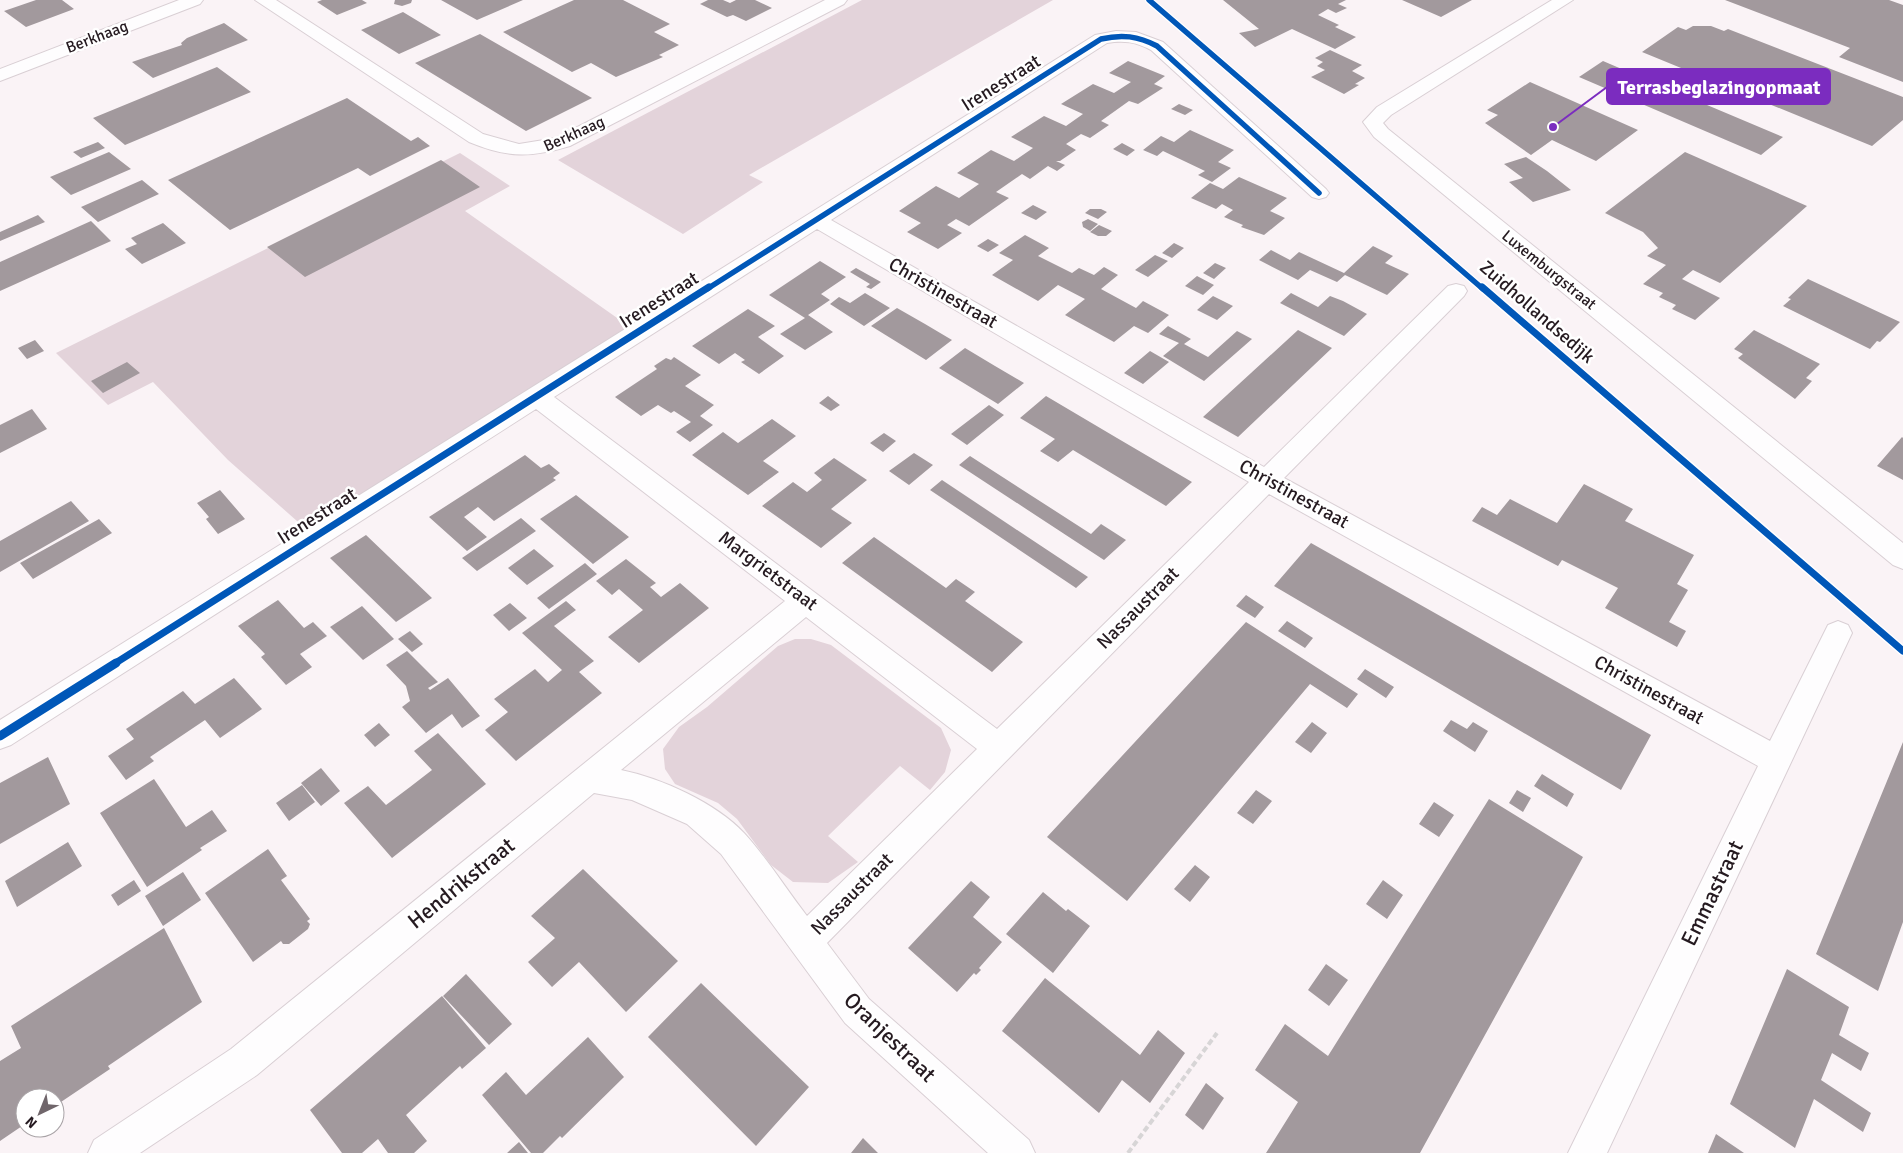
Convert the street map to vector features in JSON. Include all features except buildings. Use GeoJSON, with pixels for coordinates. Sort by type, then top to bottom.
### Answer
{"type":"FeatureCollection","features":[{"type":"Feature","properties":{"kind":"street","name":"Berkhaag"},"geometry":{"type":"LineString","coordinates":[[0,75],[194,0]]}},
{"type":"Feature","properties":{"kind":"street","name":"Berkhaag"},"geometry":{"type":"LineString","coordinates":[[264,0],[476,138],[507,150],[534,151],[563,142],[838,0]]}},
{"type":"Feature","properties":{"kind":"street","name":"Luxemburgstraat"},"geometry":{"type":"LineString","coordinates":[[1564,0],[1384,111],[1373,122],[1381,133],[1903,558]]}},
{"type":"Feature","properties":{"kind":"street","name":"Irenestraat"},"geometry":{"type":"LineString","coordinates":[[0,736],[1101,39],[1122,34],[1140,38],[1157,46],[1319,193]]}},
{"type":"Feature","properties":{"kind":"street","name":"Christinestraat"},"geometry":{"type":"LineString","coordinates":[[817,220],[1266,480],[1776,760]]}},
{"type":"Feature","properties":{"kind":"street","name":"Nassaustraat"},"geometry":{"type":"LineString","coordinates":[[804,942],[1456,291]]}},
{"type":"Feature","properties":{"kind":"street","name":"Margrietstraat"},"geometry":{"type":"LineString","coordinates":[[537,396],[998,747]]}},
{"type":"Feature","properties":{"kind":"street","name":"Hendrikstraat"},"geometry":{"type":"LineString","coordinates":[[107,1153],[244,1062],[806,600]]}},
{"type":"Feature","properties":{"kind":"street","name":"Emmastraat"},"geometry":{"type":"LineString","coordinates":[[1587,1153],[1838,633]]}},
{"type":"Feature","properties":{"kind":"street","name":"Oranjestraat"},"geometry":{"type":"LineString","coordinates":[[590,778],[634,787],[698,814],[732,843],[857,1011],[1016,1153]]}},
{"type":"Feature","properties":{"kind":"path"},"geometry":{"type":"LineString","coordinates":[[1128,1153],[1217,1034]]}},
{"type":"Feature","properties":{"kind":"shaded area"},"geometry":{"type":"Polygon","coordinates":[[[862,0],[1053,0],[749,175],[763,182],[683,234],[558,160],[862,0]]]}},
{"type":"Feature","properties":{"kind":"shaded area"},"geometry":{"type":"Polygon","coordinates":[[[460,153],[510,186],[465,211],[630,327],[306,529],[228,460],[153,382],[108,405],[56,353],[460,153]]]}},
{"type":"Feature","properties":{"kind":"shaded area"},"geometry":{"type":"Polygon","coordinates":[[[795,639],[811,639],[831,645],[941,728],[951,750],[945,772],[930,790],[900,766],[828,836],[858,862],[828,883],[793,882],[771,865],[737,819],[718,803],[675,784],[665,769],[663,749],[679,727],[707,707],[778,646],[795,639]]]}},
{"type":"Feature","properties":{"kind":"cycle path","name":"Zuidhollandsedijk"},"geometry":{"type":"LineString","coordinates":[[1149,0],[1903,651]]}},
{"type":"Feature","properties":{"kind":"cycle path"},"geometry":{"type":"LineString","coordinates":[[0,736],[1101,39],[1130,36],[1143,39],[1157,46],[1319,193]]}},
{"type":"Feature","properties":{"kind":"place","name":"Terrasbeglazingopmaat"},"geometry":{"type":"Point","coordinates":[1553,127]}}]}
